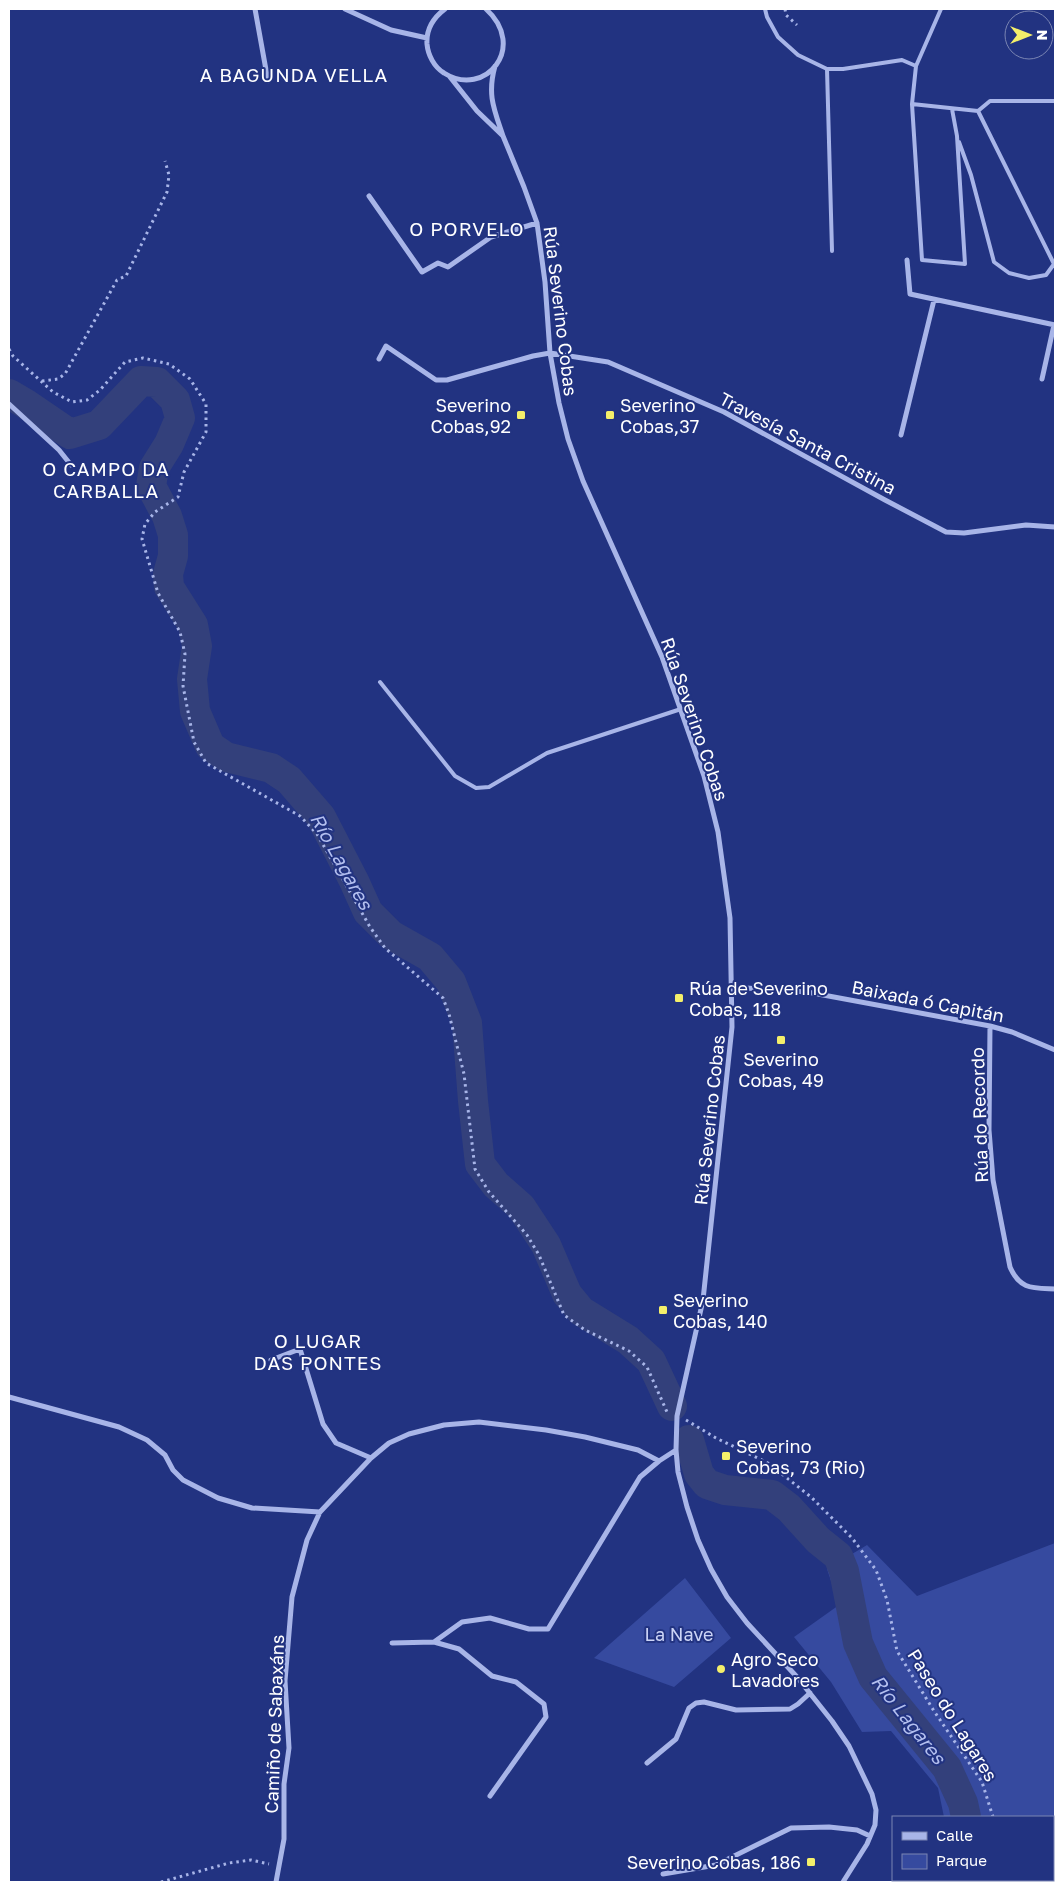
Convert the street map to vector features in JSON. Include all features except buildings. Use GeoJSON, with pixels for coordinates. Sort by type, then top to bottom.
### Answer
{"type":"FeatureCollection","features":[{"type":"Feature","properties":{"kind":"street"},"geometry":{"type":"LineString","coordinates":[[255,9],[268,81]]}},
{"type":"Feature","properties":{"kind":"street"},"geometry":{"type":"LineString","coordinates":[[345,9],[391,30],[427,38],[430,25],[441,9]]}},
{"type":"Feature","properties":{"kind":"street"},"geometry":{"type":"LineString","coordinates":[[438,14],[445,9]]}},
{"type":"Feature","properties":{"kind":"street"},"geometry":{"type":"LineString","coordinates":[[450,77],[462,80],[474,79],[485,75],[495,66],[502,55],[504,42],[502,29],[496,17],[486,9]]}},
{"type":"Feature","properties":{"kind":"street","name":"Rúa Severino Cobas"},"geometry":{"type":"LineString","coordinates":[[427,38],[428,50],[432,61],[440,71],[450,77],[477,111],[503,136],[522,180],[537,223],[546,282],[550,353],[568,439],[583,481],[654,640],[681,709],[704,776],[718,832],[730,918],[732,1027],[703,1300],[677,1416],[676,1450],[678,1472],[698,1540],[711,1569],[727,1597],[747,1623],[797,1676],[832,1721],[849,1746],[872,1794],[876,1810],[875,1825],[867,1844],[843,1882]]}},
{"type":"Feature","properties":{"kind":"street"},"geometry":{"type":"LineString","coordinates":[[495,66],[490,83],[492,102],[503,136]]}},
{"type":"Feature","properties":{"kind":"street"},"geometry":{"type":"LineString","coordinates":[[368,196],[422,272],[438,263],[448,267],[491,237],[537,223]]}},
{"type":"Feature","properties":{"kind":"street"},"geometry":{"type":"LineString","coordinates":[[907,260],[910,294],[1055,325],[1042,379]]}},
{"type":"Feature","properties":{"kind":"street"},"geometry":{"type":"LineString","coordinates":[[901,435],[934,300]]}},
{"type":"Feature","properties":{"kind":"street"},"geometry":{"type":"LineString","coordinates":[[379,359],[386,346],[436,380],[447,380],[550,353]]}},
{"type":"Feature","properties":{"kind":"street","name":"Travesía Santa Cristina"},"geometry":{"type":"LineString","coordinates":[[550,353],[608,362],[724,412],[946,532],[964,533],[1026,525],[1055,527]]}},
{"type":"Feature","properties":{"kind":"street"},"geometry":{"type":"LineString","coordinates":[[9,404],[60,450],[71,465]]}},
{"type":"Feature","properties":{"kind":"street","name":"Baixada ó Capitán"},"geometry":{"type":"LineString","coordinates":[[732,987],[807,992],[990,1026],[1012,1032],[1055,1050]]}},
{"type":"Feature","properties":{"kind":"street","name":"Rúa do Recordo"},"geometry":{"type":"LineString","coordinates":[[990,1026],[989,1130],[993,1180],[1010,1267],[1015,1278],[1022,1285],[1055,1289]]}},
{"type":"Feature","properties":{"kind":"street"},"geometry":{"type":"LineString","coordinates":[[271,1360],[300,1349],[323,1424],[336,1443],[371,1458]]}},
{"type":"Feature","properties":{"kind":"street"},"geometry":{"type":"LineString","coordinates":[[9,1397],[119,1427],[147,1440],[165,1455],[173,1470],[183,1480],[218,1498],[252,1508],[320,1512]]}},
{"type":"Feature","properties":{"kind":"street","name":"Camiño de Sabaxáns"},"geometry":{"type":"LineString","coordinates":[[276,1882],[284,1840],[284,1784],[289,1748],[285,1681],[292,1597],[306,1540],[320,1512],[371,1458],[389,1443],[409,1434],[444,1425],[479,1422],[585,1437],[638,1450],[659,1461]]}},
{"type":"Feature","properties":{"kind":"street"},"geometry":{"type":"LineString","coordinates":[[434,1642],[462,1622],[490,1618],[529,1629],[548,1629],[640,1477],[676,1450]]}},
{"type":"Feature","properties":{"kind":"street"},"geometry":{"type":"LineString","coordinates":[[392,1643],[434,1642],[459,1649],[492,1676],[516,1682],[544,1704],[546,1717],[490,1796]]}},
{"type":"Feature","properties":{"kind":"street"},"geometry":{"type":"LineString","coordinates":[[647,1763],[676,1739],[681,1732],[689,1708],[696,1703],[704,1702],[736,1710],[790,1709],[810,1693]]}},
{"type":"Feature","properties":{"kind":"street"},"geometry":{"type":"LineString","coordinates":[[663,1874],[716,1865],[791,1828],[829,1827],[857,1830],[870,1836]]}},
{"type":"Feature","properties":{"kind":"lane"},"geometry":{"type":"LineString","coordinates":[[765,9],[767,17],[778,37],[798,55],[827,69],[843,69],[902,60],[916,66]]}},
{"type":"Feature","properties":{"kind":"lane"},"geometry":{"type":"LineString","coordinates":[[941,9],[916,66],[912,104],[922,260],[965,264],[957,136],[952,109]]}},
{"type":"Feature","properties":{"kind":"lane"},"geometry":{"type":"LineString","coordinates":[[827,69],[832,251]]}},
{"type":"Feature","properties":{"kind":"lane"},"geometry":{"type":"LineString","coordinates":[[912,104],[978,111],[990,101],[1055,101]]}},
{"type":"Feature","properties":{"kind":"lane"},"geometry":{"type":"LineString","coordinates":[[957,136],[994,262],[1009,273],[1029,278],[1046,274],[1055,265],[978,111]]}},
{"type":"Feature","properties":{"kind":"lane"},"geometry":{"type":"LineString","coordinates":[[380,682],[455,776],[476,788],[489,787],[547,753],[681,709]]}},
{"type":"Feature","properties":{"kind":"path"},"geometry":{"type":"LineString","coordinates":[[785,9],[786,15],[797,25]]}},
{"type":"Feature","properties":{"kind":"path"},"geometry":{"type":"LineString","coordinates":[[42,381],[58,379],[65,374],[117,280],[126,276],[167,192],[169,175],[165,162]]}},
{"type":"Feature","properties":{"kind":"path"},"geometry":{"type":"LineString","coordinates":[[9,350],[13,356],[53,392],[72,402],[87,400],[100,390],[125,362],[143,358],[169,364],[190,379],[206,404],[206,432],[184,472],[178,497],[155,512],[145,524],[142,539],[158,593],[180,632],[185,654],[183,686],[194,742],[206,763],[300,816],[317,834],[370,927],[385,948],[443,998],[449,1014],[464,1074],[475,1169],[489,1192],[527,1234],[539,1255],[564,1315],[586,1330],[629,1350],[647,1368],[667,1412]]}},
{"type":"Feature","properties":{"kind":"path","name":"Paseo do Lagares"},"geometry":{"type":"LineString","coordinates":[[689,1422],[716,1438],[768,1463],[811,1497],[852,1538],[876,1570],[887,1600],[897,1651],[934,1711],[982,1782],[993,1816]]}},
{"type":"Feature","properties":{"kind":"path"},"geometry":{"type":"LineString","coordinates":[[161,1882],[229,1863],[251,1860],[271,1865],[279,1872]]}},
{"type":"Feature","properties":{"kind":"green space"},"geometry":{"type":"Polygon","coordinates":[[[1055,1543],[1055,1882],[958,1882],[1054,1881],[1054,1816],[944,1816],[938,1788],[891,1731],[862,1732],[831,1682],[794,1637],[839,1605],[827,1569],[867,1545],[917,1596],[1055,1543]]]}},
{"type":"Feature","properties":{"kind":"green space","name":"La Nave"},"geometry":{"type":"Polygon","coordinates":[[[685,1578],[731,1638],[674,1687],[594,1658],[685,1578]]]}},
{"type":"Feature","properties":{"kind":"waterway","name":"Río Lagares"},"geometry":{"type":"LineString","coordinates":[[9,394],[70,434],[99,425],[141,381],[157,382],[175,400],[180,418],[169,444],[154,468],[151,486],[167,516],[173,535],[173,556],[168,574],[169,587],[193,625],[197,646],[192,679],[195,711],[210,746],[226,757],[271,768],[289,780],[321,817],[368,912],[391,935],[430,957],[451,982],[467,1023],[480,1164],[496,1185],[521,1207],[546,1245],[567,1294],[581,1311],[628,1340],[651,1361],[672,1406]]}},
{"type":"Feature","properties":{"kind":"waterway","name":"Río Lagares"},"geometry":{"type":"LineString","coordinates":[[689,1440],[699,1474],[707,1484],[725,1490],[772,1495],[789,1508],[818,1540],[838,1556],[844,1571],[858,1643],[873,1677],[947,1768],[963,1803],[966,1816]]}},
{"type":"Feature","properties":{"kind":"place","name":"Severino Cobas,92"},"geometry":{"type":"Point","coordinates":[521,415]}},
{"type":"Feature","properties":{"kind":"place","name":"Severino Cobas,37"},"geometry":{"type":"Point","coordinates":[610,415]}},
{"type":"Feature","properties":{"kind":"place","name":"Rúa de Severino Cobas, 118"},"geometry":{"type":"Point","coordinates":[679,998]}},
{"type":"Feature","properties":{"kind":"place","name":"Severino Cobas, 49"},"geometry":{"type":"Point","coordinates":[781,1040]}},
{"type":"Feature","properties":{"kind":"place","name":"Severino Cobas, 140"},"geometry":{"type":"Point","coordinates":[663,1310]}},
{"type":"Feature","properties":{"kind":"place","name":"Severino Cobas, 73 (Rio)"},"geometry":{"type":"Point","coordinates":[726,1456]}},
{"type":"Feature","properties":{"kind":"place","name":"Agro Seco Lavadores"},"geometry":{"type":"Point","coordinates":[721,1669]}},
{"type":"Feature","properties":{"kind":"place","name":"Severino Cobas, 186"},"geometry":{"type":"Point","coordinates":[811,1862]}},
{"type":"Feature","properties":{"kind":"district","name":"A BAGUNDA VELLA"},"geometry":{"type":"Point","coordinates":[294,74]}},
{"type":"Feature","properties":{"kind":"district","name":"O PORVELO"},"geometry":{"type":"Point","coordinates":[467,228]}},
{"type":"Feature","properties":{"kind":"district","name":"O CAMPO DA CARBALLA"},"geometry":{"type":"Point","coordinates":[106,479]}},
{"type":"Feature","properties":{"kind":"district","name":"O LUGAR DAS PONTES"},"geometry":{"type":"Point","coordinates":[318,1351]}}]}
